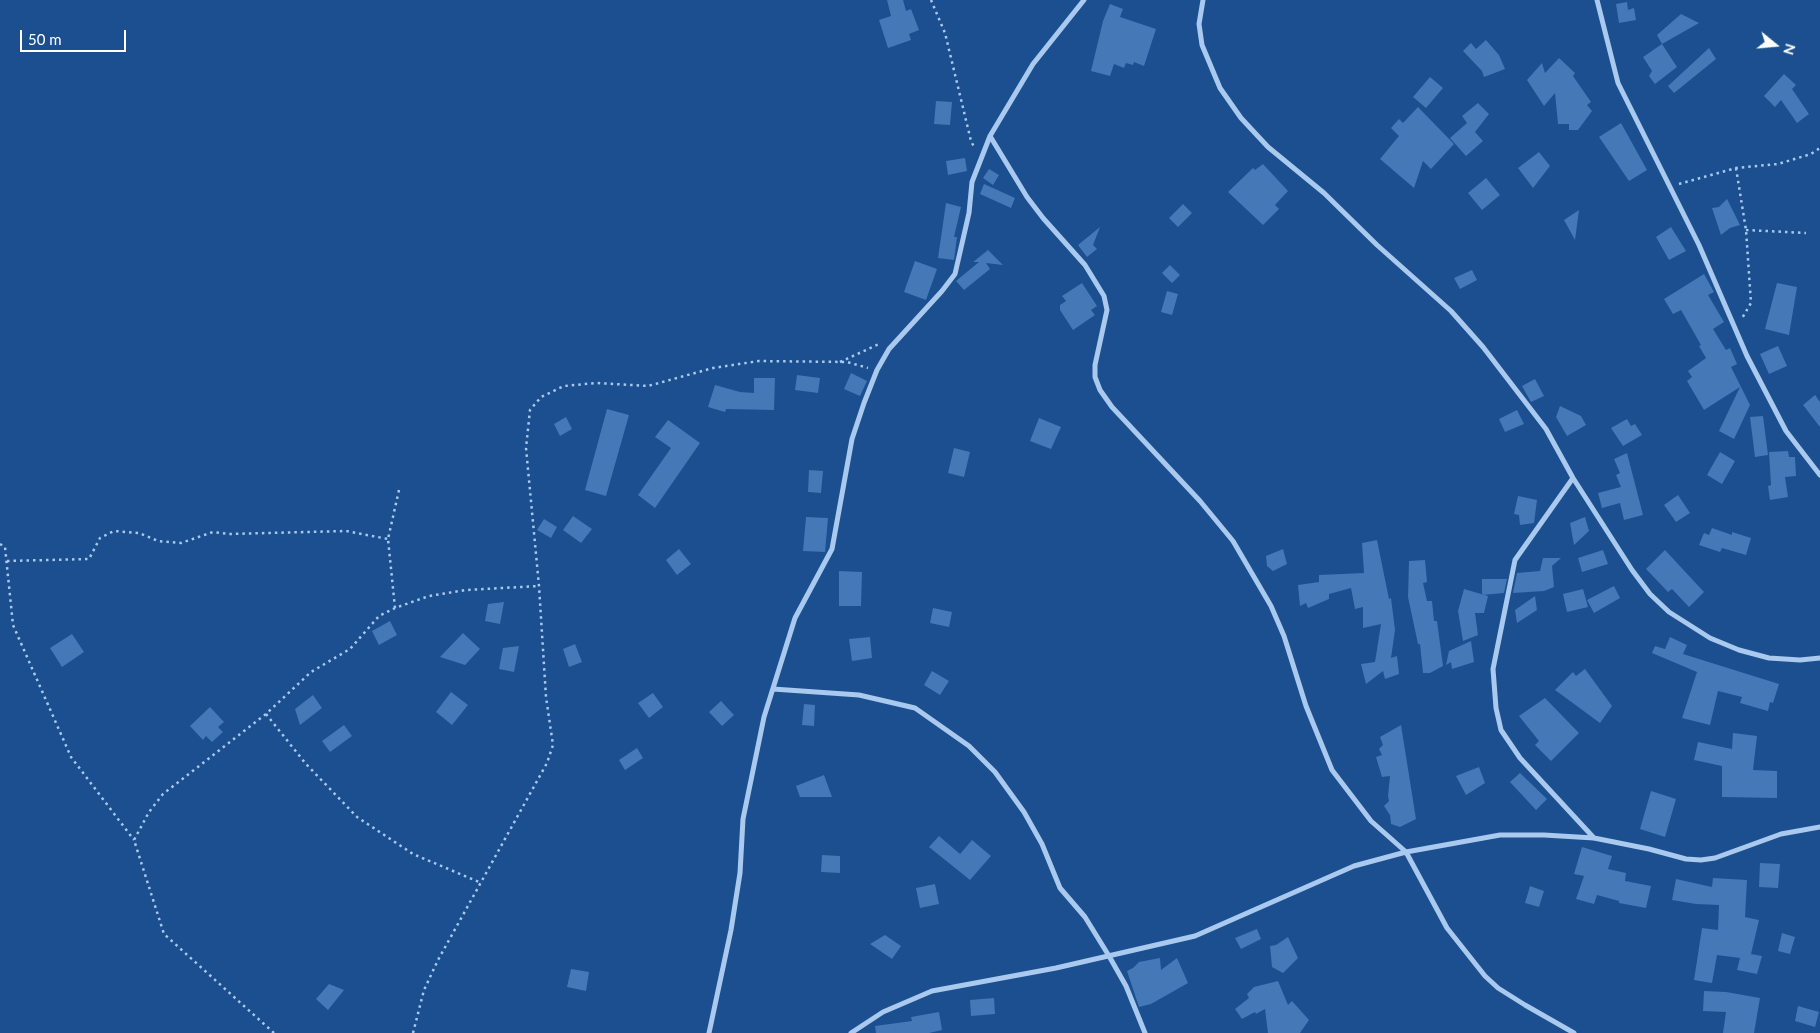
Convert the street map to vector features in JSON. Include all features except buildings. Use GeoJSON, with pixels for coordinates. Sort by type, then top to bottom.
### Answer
{"type":"FeatureCollection","features":[{"type":"Feature","properties":{"kind":"street"},"geometry":{"type":"LineString","coordinates":[[709,1033],[721,986],[736,901],[743,844],[743,819],[749,782],[764,717],[795,618],[832,548],[852,440],[877,370],[889,349],[955,274],[969,213],[972,182],[980,157],[990,136],[1033,64],[1084,0]]}},
{"type":"Feature","properties":{"kind":"street"},"geometry":{"type":"LineString","coordinates":[[1202,0],[1199,24],[1202,45],[1220,88],[1241,118],[1268,147],[1324,193],[1376,245],[1451,311],[1489,355],[1541,422],[1573,478],[1632,570],[1650,594],[1669,612],[1710,638],[1739,650],[1769,658],[1800,660],[1820,658]]}},
{"type":"Feature","properties":{"kind":"street"},"geometry":{"type":"LineString","coordinates":[[1597,0],[1618,83],[1699,245],[1747,356],[1786,431],[1820,475]]}},
{"type":"Feature","properties":{"kind":"street"},"geometry":{"type":"LineString","coordinates":[[990,136],[1022,190],[1043,218],[1085,265],[1107,304],[1095,364],[1095,377],[1100,390],[1112,408],[1200,501],[1233,542],[1271,606],[1284,636],[1309,715],[1332,770],[1371,821],[1406,852],[1447,928],[1485,976],[1498,988],[1574,1033]]}},
{"type":"Feature","properties":{"kind":"street"},"geometry":{"type":"LineString","coordinates":[[1573,478],[1516,560],[1493,670],[1496,708],[1501,730],[1520,758],[1594,838]]}},
{"type":"Feature","properties":{"kind":"street"},"geometry":{"type":"LineString","coordinates":[[773,688],[859,695],[915,708],[969,746],[995,772],[1024,812],[1042,844],[1060,888],[1085,917],[1126,986],[1145,1033]]}},
{"type":"Feature","properties":{"kind":"street"},"geometry":{"type":"LineString","coordinates":[[852,1033],[883,1012],[932,991],[1109,956],[1195,936],[1354,866],[1406,852],[1500,836],[1594,838],[1686,859],[1701,860],[1729,853],[1780,834],[1820,826]]}},
{"type":"Feature","properties":{"kind":"path"},"geometry":{"type":"LineString","coordinates":[[931,0],[945,33],[971,141],[980,157]]}},
{"type":"Feature","properties":{"kind":"path"},"geometry":{"type":"LineString","coordinates":[[1670,187],[1736,168],[1778,164],[1811,154],[1820,148]]}},
{"type":"Feature","properties":{"kind":"path"},"geometry":{"type":"LineString","coordinates":[[1736,168],[1746,230],[1750,304],[1736,329]]}},
{"type":"Feature","properties":{"kind":"path"},"geometry":{"type":"LineString","coordinates":[[1746,230],[1806,233]]}},
{"type":"Feature","properties":{"kind":"path"},"geometry":{"type":"LineString","coordinates":[[838,363],[901,335]]}},
{"type":"Feature","properties":{"kind":"path"},"geometry":{"type":"LineString","coordinates":[[413,1033],[424,990],[479,882],[547,763],[553,745],[546,696],[539,586],[526,440],[530,410],[541,397],[564,386],[596,383],[648,386],[713,368],[760,361],[855,364],[877,370]]}},
{"type":"Feature","properties":{"kind":"path"},"geometry":{"type":"LineString","coordinates":[[395,608],[388,539],[399,490]]}},
{"type":"Feature","properties":{"kind":"path"},"geometry":{"type":"LineString","coordinates":[[7,561],[89,559],[100,538],[114,531],[139,534],[158,542],[181,543],[213,532],[229,534],[346,531],[388,539]]}},
{"type":"Feature","properties":{"kind":"path"},"geometry":{"type":"LineString","coordinates":[[0,544],[6,547],[13,625],[70,757],[134,840],[164,934],[274,1033]]}},
{"type":"Feature","properties":{"kind":"path"},"geometry":{"type":"LineString","coordinates":[[134,840],[149,812],[163,794],[266,714],[311,672],[350,649],[379,616],[429,596],[466,590],[539,586]]}},
{"type":"Feature","properties":{"kind":"path"},"geometry":{"type":"LineString","coordinates":[[266,714],[306,764],[357,817],[413,854],[479,882]]}}]}
